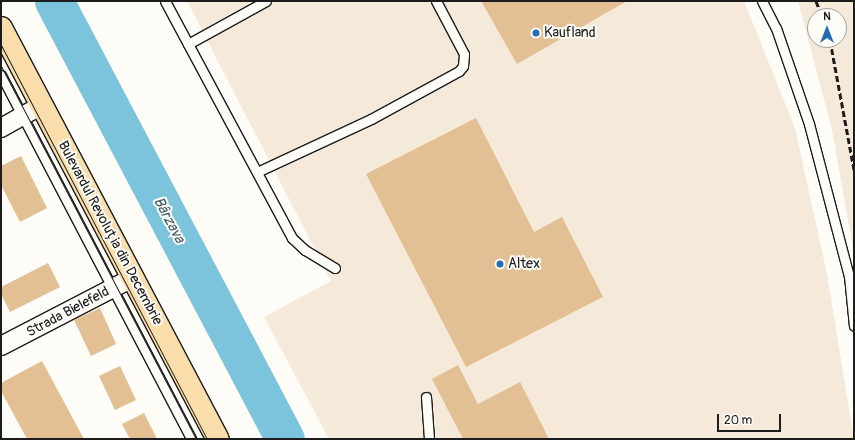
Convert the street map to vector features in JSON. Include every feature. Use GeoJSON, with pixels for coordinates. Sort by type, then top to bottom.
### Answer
{"type":"FeatureCollection","features":[{"type":"Feature","properties":{"kind":"main road","name":"Bulevardul Revoluția din Decembrie"},"geometry":{"type":"LineString","coordinates":[[1,28],[134,277],[218,439]]}},
{"type":"Feature","properties":{"kind":"street"},"geometry":{"type":"LineString","coordinates":[[1,128],[42,105]]}},
{"type":"Feature","properties":{"kind":"street","name":"Strada Bielefeld"},"geometry":{"type":"LineString","coordinates":[[1,346],[134,277]]}},
{"type":"Feature","properties":{"kind":"lane"},"geometry":{"type":"LineString","coordinates":[[165,1],[292,238],[304,250],[335,268]]}},
{"type":"Feature","properties":{"kind":"lane"},"geometry":{"type":"LineString","coordinates":[[188,44],[266,1]]}},
{"type":"Feature","properties":{"kind":"lane"},"geometry":{"type":"LineString","coordinates":[[257,172],[371,119],[459,71],[463,66],[464,54],[436,1]]}},
{"type":"Feature","properties":{"kind":"lane"},"geometry":{"type":"LineString","coordinates":[[762,1],[776,28],[809,124],[849,276],[854,326]]}},
{"type":"Feature","properties":{"kind":"lane"},"geometry":{"type":"LineString","coordinates":[[1,75],[192,439]]}},
{"type":"Feature","properties":{"kind":"lane"},"geometry":{"type":"LineString","coordinates":[[426,397],[429,439]]}},
{"type":"Feature","properties":{"kind":"shaded area"},"geometry":{"type":"Polygon","coordinates":[[[187,1],[744,1],[795,128],[827,274],[854,439],[329,439],[264,317],[331,281],[187,1]]]}},
{"type":"Feature","properties":{"kind":"shaded area"},"geometry":{"type":"Polygon","coordinates":[[[798,1],[854,1],[854,254],[832,130],[810,48],[847,48],[847,8],[807,8],[807,35],[798,1]]]}},
{"type":"Feature","properties":{"kind":"building","name":"Kaufland"},"geometry":{"type":"Polygon","coordinates":[[[481,1],[627,1],[517,64],[481,1]]]}},
{"type":"Feature","properties":{"kind":"building","name":"Altex"},"geometry":{"type":"Polygon","coordinates":[[[476,118],[534,232],[562,217],[603,297],[466,367],[366,174],[476,118]]]}},
{"type":"Feature","properties":{"kind":"building"},"geometry":{"type":"Polygon","coordinates":[[[21,156],[47,208],[20,222],[1,185],[1,166],[21,156]]]}},
{"type":"Feature","properties":{"kind":"building"},"geometry":{"type":"Polygon","coordinates":[[[48,263],[60,287],[10,312],[1,294],[1,287],[48,263]]]}},
{"type":"Feature","properties":{"kind":"building"},"geometry":{"type":"Polygon","coordinates":[[[100,308],[116,344],[91,356],[74,320],[100,308]]]}},
{"type":"Feature","properties":{"kind":"building"},"geometry":{"type":"Polygon","coordinates":[[[42,361],[84,439],[27,439],[1,391],[1,383],[42,361]]]}},
{"type":"Feature","properties":{"kind":"building"},"geometry":{"type":"Polygon","coordinates":[[[458,365],[478,404],[520,382],[549,439],[463,439],[432,379],[458,365]]]}},
{"type":"Feature","properties":{"kind":"building"},"geometry":{"type":"Polygon","coordinates":[[[120,366],[136,400],[115,410],[99,376],[120,366]]]}},
{"type":"Feature","properties":{"kind":"building"},"geometry":{"type":"Polygon","coordinates":[[[144,413],[157,439],[130,439],[122,424],[144,413]]]}},
{"type":"Feature","properties":{"kind":"waterway","name":"Bârzava"},"geometry":{"type":"LineString","coordinates":[[54,1],[285,439]]}},
{"type":"Feature","properties":{"kind":"tram line"},"geometry":{"type":"LineString","coordinates":[[1,45],[207,439]]}},
{"type":"Feature","properties":{"kind":"tram line"},"geometry":{"type":"LineString","coordinates":[[1,66],[196,439]]}},
{"type":"Feature","properties":{"kind":"railway"},"geometry":{"type":"LineString","coordinates":[[816,1],[819,8]]}},
{"type":"Feature","properties":{"kind":"railway"},"geometry":{"type":"LineString","coordinates":[[831,48],[854,170]]}},
{"type":"Feature","properties":{"kind":"place","name":"Kaufland"},"geometry":{"type":"Point","coordinates":[536,33]}},
{"type":"Feature","properties":{"kind":"place","name":"Altex"},"geometry":{"type":"Point","coordinates":[500,264]}}]}
